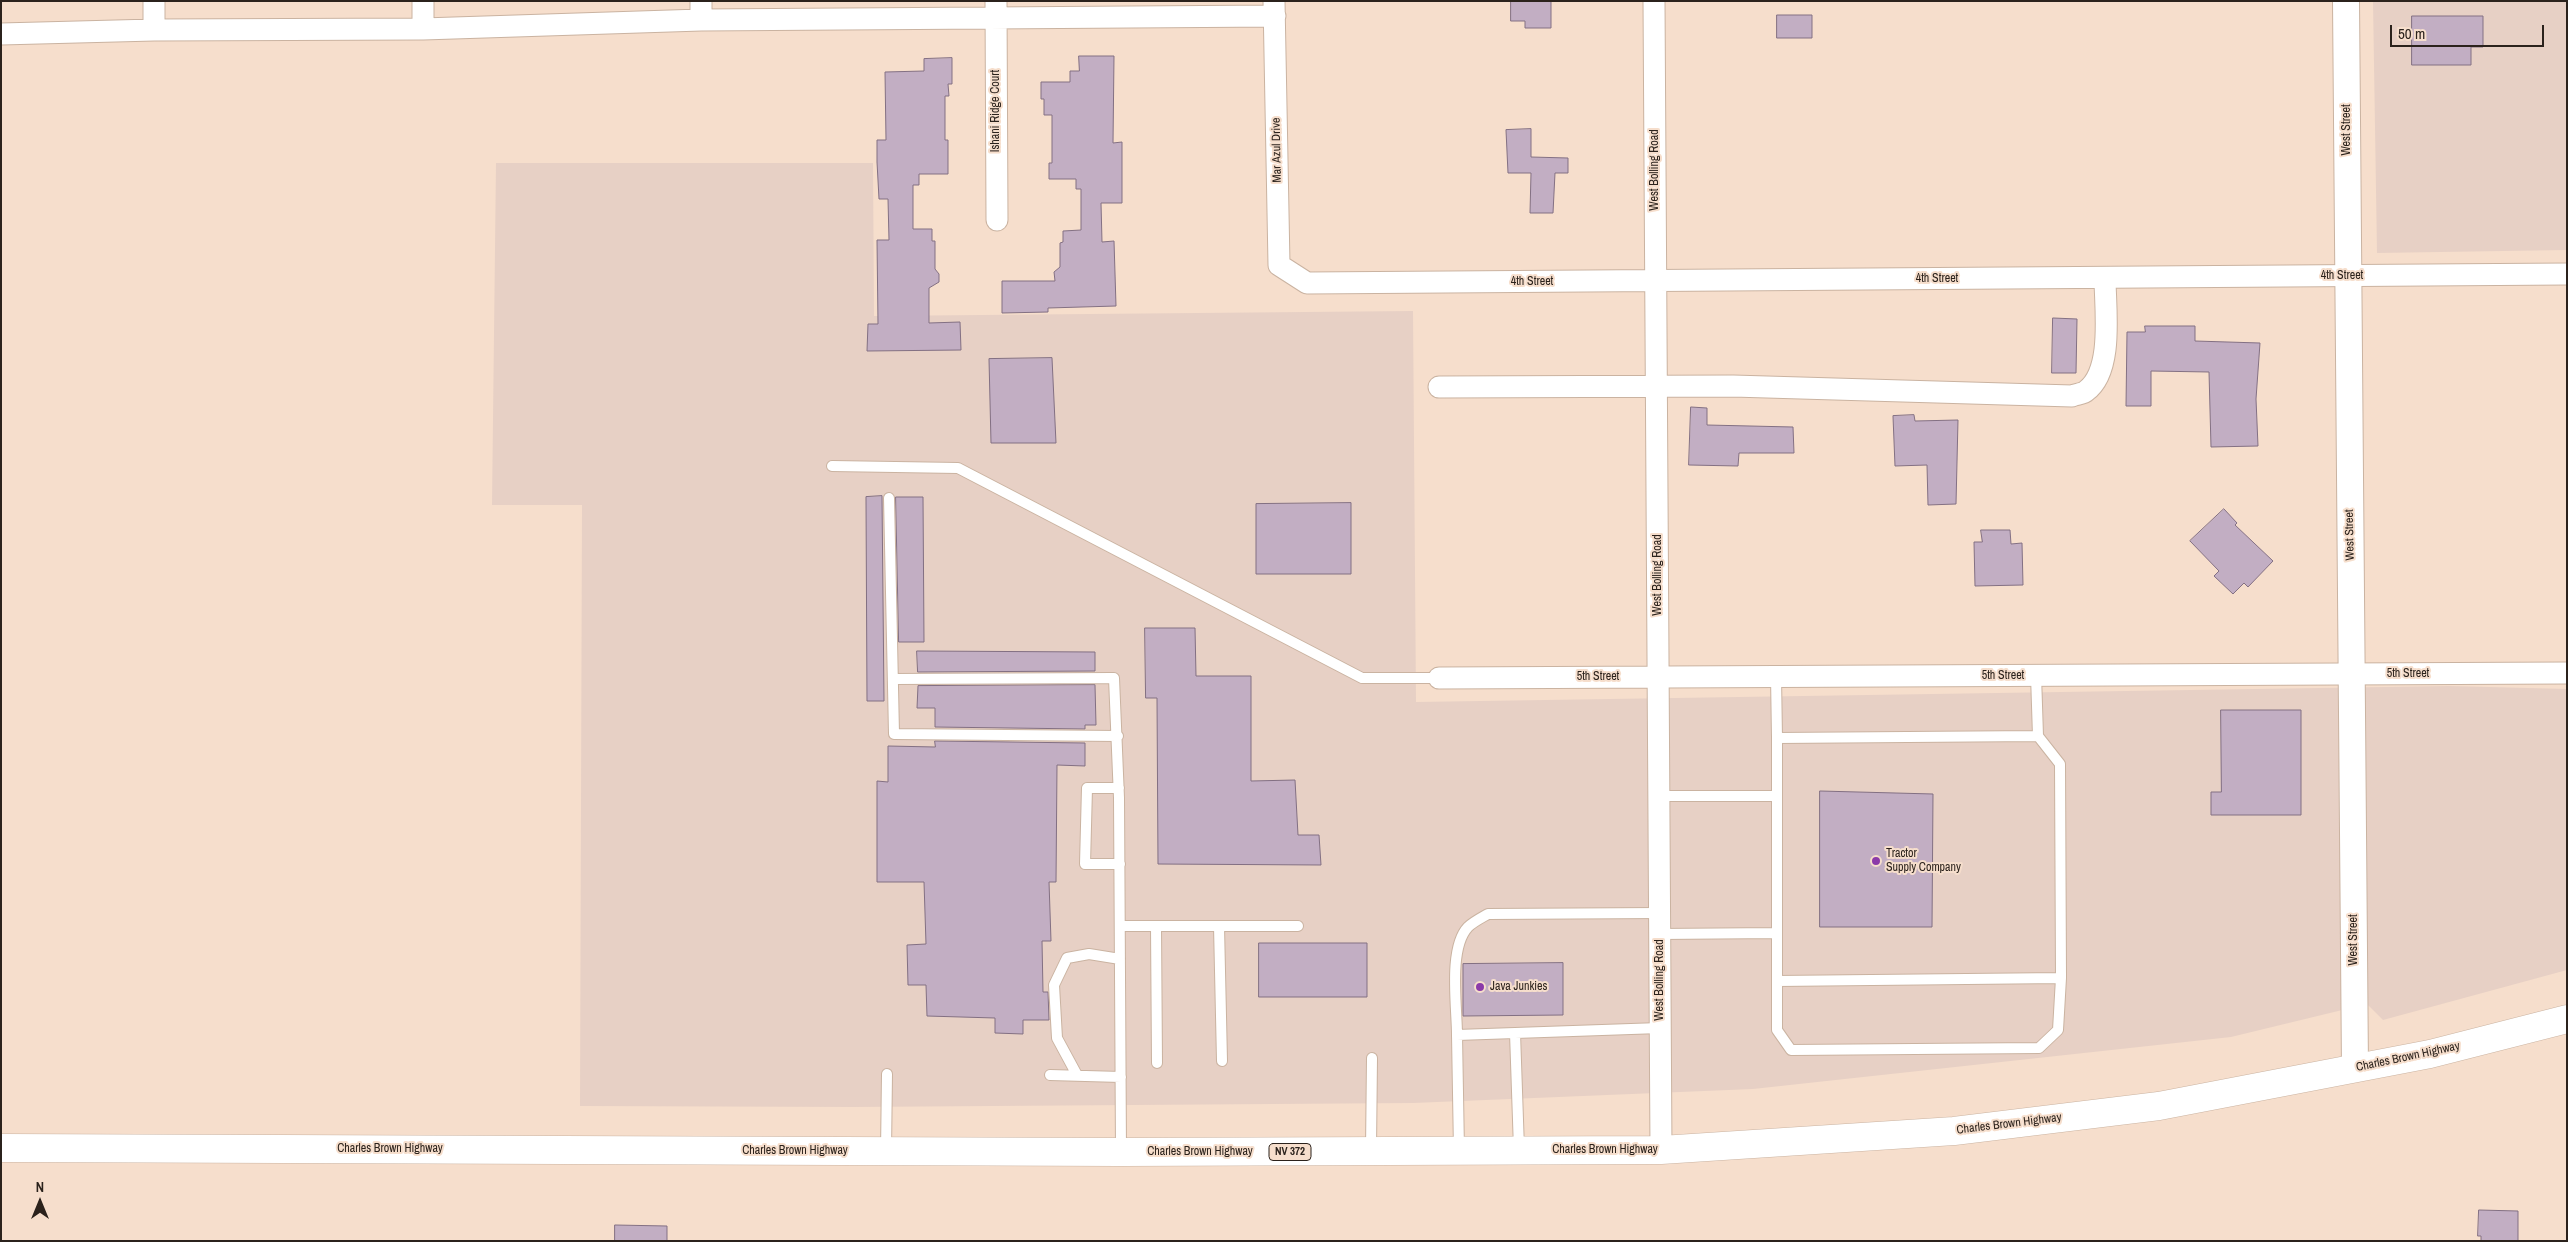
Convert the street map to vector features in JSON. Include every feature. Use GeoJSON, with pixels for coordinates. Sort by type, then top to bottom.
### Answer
{"type":"FeatureCollection","features":[{"type":"Feature","properties":{"kind":"main road","name":"Charles Brown Highway"},"geometry":{"type":"LineString","coordinates":[[1,1148],[886,1152],[1661,1150],[1954,1131],[2159,1106],[2430,1054],[2567,1019]]}},
{"type":"Feature","properties":{"kind":"street"},"geometry":{"type":"LineString","coordinates":[[154,1],[154,30]]}},
{"type":"Feature","properties":{"kind":"street"},"geometry":{"type":"LineString","coordinates":[[423,1],[423,29]]}},
{"type":"Feature","properties":{"kind":"street","name":"West Bolling Road"},"geometry":{"type":"LineString","coordinates":[[1654,1],[1661,1150]]}},
{"type":"Feature","properties":{"kind":"street","name":"West Street"},"geometry":{"type":"LineString","coordinates":[[2346,1],[2355,1068]]}},
{"type":"Feature","properties":{"kind":"street","name":"Ishani Ridge Court"},"geometry":{"type":"LineString","coordinates":[[996,9],[997,220]]}},
{"type":"Feature","properties":{"kind":"street"},"geometry":{"type":"LineString","coordinates":[[1,34],[154,30],[423,29],[701,11],[1274,9]]}},
{"type":"Feature","properties":{"kind":"street","name":"Mar Azul Drive"},"geometry":{"type":"LineString","coordinates":[[1274,9],[1279,266],[1307,283]]}},
{"type":"Feature","properties":{"kind":"street","name":"4th Street"},"geometry":{"type":"LineString","coordinates":[[1307,283],[2567,274]]}},
{"type":"Feature","properties":{"kind":"street"},"geometry":{"type":"LineString","coordinates":[[1439,387],[1656,388],[1733,386],[2072,396],[2086,392],[2098,378],[2105,354],[2105,278]]}},
{"type":"Feature","properties":{"kind":"street","name":"5th Street"},"geometry":{"type":"LineString","coordinates":[[1439,678],[2567,673]]}},
{"type":"Feature","properties":{"kind":"lane"},"geometry":{"type":"LineString","coordinates":[[832,466],[958,468],[1362,678],[1439,678]]}},
{"type":"Feature","properties":{"kind":"lane"},"geometry":{"type":"LineString","coordinates":[[890,498],[894,734],[1118,736]]}},
{"type":"Feature","properties":{"kind":"lane"},"geometry":{"type":"LineString","coordinates":[[1776,676],[1778,738],[1777,1030],[1791,1050],[2039,1048],[2058,1030],[2061,978],[2060,764],[2038,736],[2036,676]]}},
{"type":"Feature","properties":{"kind":"lane"},"geometry":{"type":"LineString","coordinates":[[893,679],[1114,678],[1119,788],[1121,1152]]}},
{"type":"Feature","properties":{"kind":"lane"},"geometry":{"type":"LineString","coordinates":[[1778,738],[2038,736]]}},
{"type":"Feature","properties":{"kind":"lane"},"geometry":{"type":"LineString","coordinates":[[1119,788],[1087,788],[1086,864],[1120,864]]}},
{"type":"Feature","properties":{"kind":"lane"},"geometry":{"type":"LineString","coordinates":[[1659,796],[1777,796]]}},
{"type":"Feature","properties":{"kind":"lane"},"geometry":{"type":"LineString","coordinates":[[1459,1151],[1456,959],[1458,947],[1469,926],[1488,914],[1660,913]]}},
{"type":"Feature","properties":{"kind":"lane"},"geometry":{"type":"LineString","coordinates":[[1120,926],[1298,926]]}},
{"type":"Feature","properties":{"kind":"lane"},"geometry":{"type":"LineString","coordinates":[[1156,926],[1157,1063]]}},
{"type":"Feature","properties":{"kind":"lane"},"geometry":{"type":"LineString","coordinates":[[1219,926],[1222,1061]]}},
{"type":"Feature","properties":{"kind":"lane"},"geometry":{"type":"LineString","coordinates":[[1660,934],[1777,933]]}},
{"type":"Feature","properties":{"kind":"lane"},"geometry":{"type":"LineString","coordinates":[[1078,1075],[1057,1038],[1054,985],[1067,958],[1089,954],[1120,959]]}},
{"type":"Feature","properties":{"kind":"lane"},"geometry":{"type":"LineString","coordinates":[[1778,981],[2061,978]]}},
{"type":"Feature","properties":{"kind":"lane"},"geometry":{"type":"LineString","coordinates":[[1457,1035],[1660,1028]]}},
{"type":"Feature","properties":{"kind":"lane"},"geometry":{"type":"LineString","coordinates":[[1515,1033],[1519,1150]]}},
{"type":"Feature","properties":{"kind":"lane"},"geometry":{"type":"LineString","coordinates":[[1371,1151],[1372,1058]]}},
{"type":"Feature","properties":{"kind":"lane"},"geometry":{"type":"LineString","coordinates":[[886,1152],[887,1074]]}},
{"type":"Feature","properties":{"kind":"lane"},"geometry":{"type":"LineString","coordinates":[[1050,1074],[1121,1077]]}},
{"type":"Feature","properties":{"kind":"shaded area"},"geometry":{"type":"Polygon","coordinates":[[[2373,1],[2567,1],[2567,250],[2377,253],[2373,1]]]}},
{"type":"Feature","properties":{"kind":"shaded area"},"geometry":{"type":"Polygon","coordinates":[[[496,163],[873,163],[874,316],[1413,311],[1416,702],[2449,686],[2567,689],[2567,970],[2383,1020],[2367,1004],[2231,1037],[1753,1089],[1413,1103],[853,1107],[580,1106],[582,505],[492,505],[496,163]]]}},
{"type":"Feature","properties":{"kind":"building"},"geometry":{"type":"Polygon","coordinates":[[[1511,1],[1551,1],[1551,28],[1525,28],[1525,21],[1511,21],[1511,1]]]}},
{"type":"Feature","properties":{"kind":"building"},"geometry":{"type":"Polygon","coordinates":[[[1777,15],[1812,15],[1812,38],[1777,38],[1777,15]]]}},
{"type":"Feature","properties":{"kind":"building"},"geometry":{"type":"Polygon","coordinates":[[[2412,16],[2483,16],[2483,47],[2471,47],[2471,65],[2412,65],[2412,16]]]}},
{"type":"Feature","properties":{"kind":"building"},"geometry":{"type":"Polygon","coordinates":[[[1079,56],[1114,56],[1113,143],[1122,142],[1122,203],[1101,203],[1102,242],[1114,241],[1116,306],[1048,308],[1048,312],[1002,313],[1002,281],[1055,281],[1054,272],[1060,267],[1060,243],[1063,242],[1063,231],[1081,230],[1081,189],[1076,189],[1076,179],[1049,179],[1049,163],[1052,163],[1052,115],[1044,115],[1044,99],[1041,99],[1041,82],[1070,82],[1070,71],[1079,71],[1079,56]]]}},
{"type":"Feature","properties":{"kind":"building"},"geometry":{"type":"Polygon","coordinates":[[[952,58],[952,84],[948,84],[949,96],[945,96],[945,140],[948,140],[948,174],[919,174],[919,185],[913,185],[913,229],[932,229],[932,241],[935,241],[935,269],[939,274],[939,282],[929,288],[929,323],[960,322],[961,350],[867,351],[868,324],[878,324],[877,240],[889,240],[888,199],[879,199],[877,162],[877,140],[886,140],[885,72],[924,71],[924,59],[952,58]]]}},
{"type":"Feature","properties":{"kind":"building"},"geometry":{"type":"Polygon","coordinates":[[[1531,129],[1531,157],[1568,158],[1568,173],[1555,173],[1553,213],[1530,213],[1531,173],[1508,173],[1506,130],[1531,129]]]}},
{"type":"Feature","properties":{"kind":"building"},"geometry":{"type":"Polygon","coordinates":[[[2053,318],[2077,319],[2076,373],[2052,373],[2053,318]]]}},
{"type":"Feature","properties":{"kind":"building"},"geometry":{"type":"Polygon","coordinates":[[[2145,326],[2195,326],[2195,341],[2260,343],[2256,399],[2258,446],[2211,447],[2209,372],[2151,371],[2151,406],[2126,406],[2127,332],[2145,332],[2145,326]]]}},
{"type":"Feature","properties":{"kind":"building"},"geometry":{"type":"Polygon","coordinates":[[[1052,358],[1056,443],[991,443],[989,359],[1052,358]]]}},
{"type":"Feature","properties":{"kind":"building"},"geometry":{"type":"Polygon","coordinates":[[[1691,407],[1707,408],[1707,425],[1793,427],[1794,453],[1739,453],[1738,466],[1689,465],[1691,407]]]}},
{"type":"Feature","properties":{"kind":"building"},"geometry":{"type":"Polygon","coordinates":[[[1914,415],[1915,421],[1958,420],[1956,504],[1928,505],[1927,465],[1895,466],[1893,416],[1914,415]]]}},
{"type":"Feature","properties":{"kind":"building"},"geometry":{"type":"Polygon","coordinates":[[[882,496],[884,701],[867,701],[866,497],[882,496]]]}},
{"type":"Feature","properties":{"kind":"building"},"geometry":{"type":"Polygon","coordinates":[[[896,497],[923,497],[924,642],[899,642],[896,497]]]}},
{"type":"Feature","properties":{"kind":"building"},"geometry":{"type":"Polygon","coordinates":[[[1351,503],[1351,574],[1256,574],[1256,504],[1351,503]]]}},
{"type":"Feature","properties":{"kind":"building"},"geometry":{"type":"Polygon","coordinates":[[[2224,509],[2237,523],[2235,525],[2273,561],[2248,587],[2244,583],[2233,594],[2214,576],[2219,571],[2190,541],[2224,509]]]}},
{"type":"Feature","properties":{"kind":"building"},"geometry":{"type":"Polygon","coordinates":[[[1981,530],[2010,530],[2011,544],[2022,543],[2023,585],[1975,586],[1974,542],[1982,542],[1981,530]]]}},
{"type":"Feature","properties":{"kind":"building"},"geometry":{"type":"Polygon","coordinates":[[[1145,628],[1195,628],[1196,676],[1251,676],[1251,781],[1295,780],[1298,835],[1319,835],[1321,865],[1158,864],[1157,698],[1146,698],[1145,628]]]}},
{"type":"Feature","properties":{"kind":"building"},"geometry":{"type":"Polygon","coordinates":[[[917,651],[1095,652],[1095,671],[918,672],[917,651]]]}},
{"type":"Feature","properties":{"kind":"building"},"geometry":{"type":"Polygon","coordinates":[[[1095,685],[1096,725],[1085,725],[1085,729],[935,727],[935,708],[917,708],[918,686],[1095,685]]]}},
{"type":"Feature","properties":{"kind":"building"},"geometry":{"type":"Polygon","coordinates":[[[2221,710],[2301,710],[2301,815],[2211,815],[2211,792],[2221,792],[2221,710]]]}},
{"type":"Feature","properties":{"kind":"building"},"geometry":{"type":"Polygon","coordinates":[[[935,741],[1085,743],[1085,766],[1057,765],[1056,882],[1049,882],[1051,941],[1042,941],[1043,992],[1048,992],[1049,1020],[1023,1020],[1023,1034],[995,1033],[995,1018],[927,1016],[926,985],[908,985],[907,945],[926,944],[924,882],[877,882],[877,781],[888,782],[888,746],[935,747],[935,741]]]}},
{"type":"Feature","properties":{"kind":"building","name":"Tractor Supply Company"},"geometry":{"type":"Polygon","coordinates":[[[1820,791],[1933,794],[1932,927],[1820,927],[1820,791]]]}},
{"type":"Feature","properties":{"kind":"building"},"geometry":{"type":"Polygon","coordinates":[[[1259,943],[1367,943],[1367,997],[1259,997],[1259,943]]]}},
{"type":"Feature","properties":{"kind":"building"},"geometry":{"type":"Polygon","coordinates":[[[1563,963],[1563,1015],[1463,1016],[1463,964],[1563,963]]]}},
{"type":"Feature","properties":{"kind":"building"},"geometry":{"type":"Polygon","coordinates":[[[2479,1210],[2518,1211],[2518,1241],[2481,1241],[2481,1236],[2478,1236],[2479,1210]]]}},
{"type":"Feature","properties":{"kind":"building"},"geometry":{"type":"Polygon","coordinates":[[[615,1225],[667,1226],[667,1241],[615,1241],[615,1225]]]}},
{"type":"Feature","properties":{"kind":"place","name":"Tractor Supply Company"},"geometry":{"type":"Point","coordinates":[1876,861]}},
{"type":"Feature","properties":{"kind":"place","name":"Java Junkies"},"geometry":{"type":"Point","coordinates":[1480,987]}}]}
